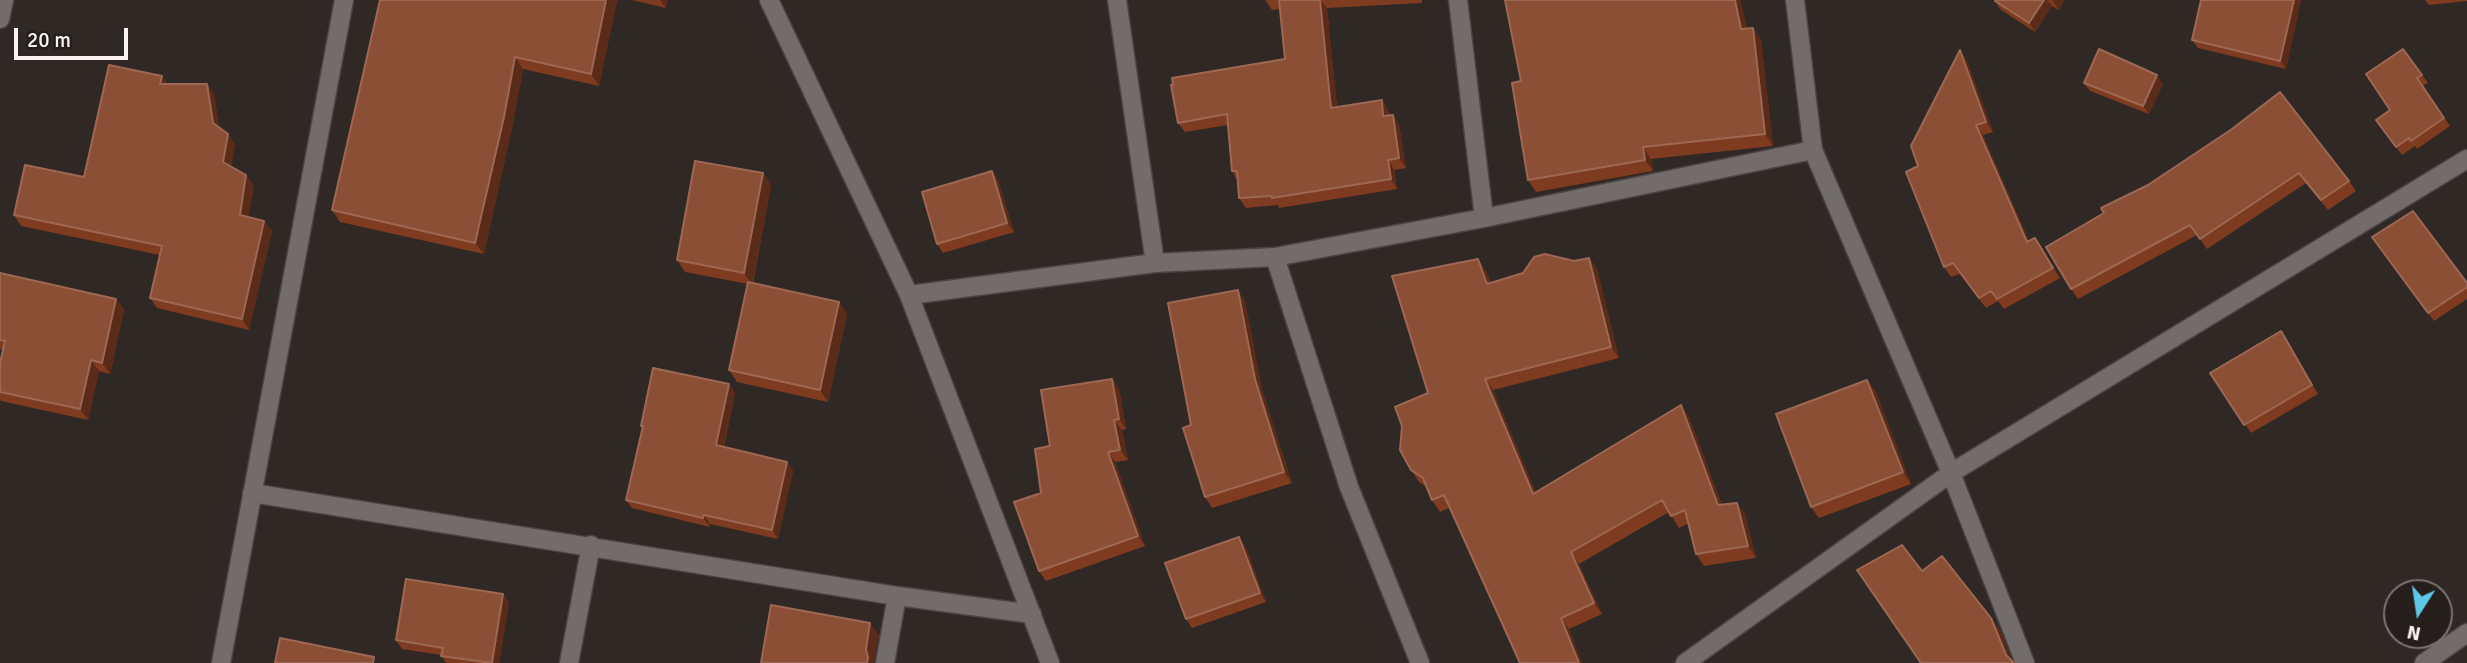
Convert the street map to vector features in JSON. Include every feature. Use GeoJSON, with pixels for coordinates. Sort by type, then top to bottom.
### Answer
{"type":"FeatureCollection","features":[{"type":"Feature","properties":{"kind":"street"},"geometry":{"type":"LineString","coordinates":[[0,19],[4,0]]}},
{"type":"Feature","properties":{"kind":"street"},"geometry":{"type":"LineString","coordinates":[[221,663],[344,0]]}},
{"type":"Feature","properties":{"kind":"street"},"geometry":{"type":"LineString","coordinates":[[769,0],[909,295],[1050,663]]}},
{"type":"Feature","properties":{"kind":"street"},"geometry":{"type":"LineString","coordinates":[[1117,0],[1155,263]]}},
{"type":"Feature","properties":{"kind":"street"},"geometry":{"type":"LineString","coordinates":[[1458,0],[1483,218]]}},
{"type":"Feature","properties":{"kind":"street"},"geometry":{"type":"LineString","coordinates":[[1795,0],[1813,150],[1951,473],[2025,663]]}},
{"type":"Feature","properties":{"kind":"street"},"geometry":{"type":"LineString","coordinates":[[909,295],[1155,263],[1275,257],[1483,218],[1813,150]]}},
{"type":"Feature","properties":{"kind":"street"},"geometry":{"type":"LineString","coordinates":[[1685,663],[1951,473],[2467,159]]}},
{"type":"Feature","properties":{"kind":"street"},"geometry":{"type":"LineString","coordinates":[[1275,257],[1349,487],[1420,663]]}},
{"type":"Feature","properties":{"kind":"street"},"geometry":{"type":"LineString","coordinates":[[252,493],[591,545],[897,596],[1031,614]]}},
{"type":"Feature","properties":{"kind":"street"},"geometry":{"type":"LineString","coordinates":[[569,663],[591,545]]}},
{"type":"Feature","properties":{"kind":"street"},"geometry":{"type":"LineString","coordinates":[[885,663],[897,596]]}},
{"type":"Feature","properties":{"kind":"street"},"geometry":{"type":"LineString","coordinates":[[2424,663],[2467,633]]}},
{"type":"Feature","properties":{"kind":"building"},"geometry":{"type":"Polygon","coordinates":[[[380,0],[606,0],[591,74],[515,57],[475,243],[332,210],[380,0]]]}},
{"type":"Feature","properties":{"kind":"building"},"geometry":{"type":"Polygon","coordinates":[[[1279,0],[1320,0],[1331,108],[1382,100],[1383,116],[1393,115],[1399,158],[1388,160],[1391,179],[1272,198],[1239,198],[1237,171],[1232,171],[1227,114],[1178,123],[1172,78],[1285,59],[1279,0]]]}},
{"type":"Feature","properties":{"kind":"building"},"geometry":{"type":"Polygon","coordinates":[[[1505,0],[1735,0],[1741,29],[1753,28],[1765,134],[1643,147],[1645,160],[1528,180],[1512,83],[1521,81],[1505,0]]]}},
{"type":"Feature","properties":{"kind":"building"},"geometry":{"type":"Polygon","coordinates":[[[1995,0],[2044,0],[2029,23],[1995,0]]]}},
{"type":"Feature","properties":{"kind":"building"},"geometry":{"type":"Polygon","coordinates":[[[2201,0],[2294,0],[2280,61],[2192,40],[2201,0]]]}},
{"type":"Feature","properties":{"kind":"building"},"geometry":{"type":"Polygon","coordinates":[[[2099,49],[2157,75],[2143,106],[2084,83],[2099,49]]]}},
{"type":"Feature","properties":{"kind":"building"},"geometry":{"type":"Polygon","coordinates":[[[2403,49],[2422,75],[2417,78],[2444,118],[2411,141],[2409,138],[2396,147],[2376,120],[2390,110],[2366,74],[2403,49]]]}},
{"type":"Feature","properties":{"kind":"building"},"geometry":{"type":"Polygon","coordinates":[[[1960,50],[1986,122],[1976,125],[2027,242],[2035,238],[2053,268],[1997,299],[1991,291],[1979,298],[1953,263],[1944,267],[1906,172],[1918,166],[1911,146],[1960,50]]]}},
{"type":"Feature","properties":{"kind":"building"},"geometry":{"type":"Polygon","coordinates":[[[109,65],[162,76],[160,84],[207,84],[213,123],[228,134],[223,162],[246,175],[240,215],[264,221],[242,319],[150,298],[162,246],[14,215],[25,165],[84,177],[109,65]]]}},
{"type":"Feature","properties":{"kind":"building"},"geometry":{"type":"Polygon","coordinates":[[[2280,92],[2349,181],[2321,200],[2299,173],[2200,239],[2190,225],[2071,289],[2046,247],[2104,213],[2101,208],[2148,185],[2232,129],[2280,92]]]}},
{"type":"Feature","properties":{"kind":"building"},"geometry":{"type":"Polygon","coordinates":[[[695,161],[763,173],[744,273],[677,260],[695,161]]]}},
{"type":"Feature","properties":{"kind":"building"},"geometry":{"type":"Polygon","coordinates":[[[992,171],[1007,223],[937,244],[922,192],[992,171]]]}},
{"type":"Feature","properties":{"kind":"building"},"geometry":{"type":"Polygon","coordinates":[[[2413,211],[2467,283],[2467,287],[2428,313],[2372,237],[2413,211]]]}},
{"type":"Feature","properties":{"kind":"building"},"geometry":{"type":"Polygon","coordinates":[[[1545,254],[1574,261],[1589,258],[1611,347],[1485,379],[1533,494],[1681,405],[1718,505],[1737,503],[1748,546],[1696,554],[1685,510],[1671,516],[1662,500],[1571,552],[1594,603],[1561,618],[1579,663],[1520,663],[1444,495],[1432,500],[1423,478],[1411,470],[1400,450],[1402,426],[1395,407],[1428,393],[1392,276],[1478,259],[1487,284],[1523,273],[1534,257],[1545,254]]]}},
{"type":"Feature","properties":{"kind":"building"},"geometry":{"type":"Polygon","coordinates":[[[0,273],[116,299],[102,363],[91,360],[80,409],[0,392],[0,363],[5,341],[0,340],[0,273]]]}},
{"type":"Feature","properties":{"kind":"building"},"geometry":{"type":"Polygon","coordinates":[[[748,282],[839,302],[820,390],[729,370],[748,282]]]}},
{"type":"Feature","properties":{"kind":"building"},"geometry":{"type":"Polygon","coordinates":[[[1238,290],[1255,379],[1284,472],[1205,497],[1183,428],[1191,425],[1168,303],[1238,290]]]}},
{"type":"Feature","properties":{"kind":"building"},"geometry":{"type":"Polygon","coordinates":[[[2281,331],[2312,385],[2244,425],[2210,373],[2281,331]]]}},
{"type":"Feature","properties":{"kind":"building"},"geometry":{"type":"Polygon","coordinates":[[[653,368],[729,384],[716,445],[787,462],[772,530],[704,515],[703,518],[626,500],[653,368]]]}},
{"type":"Feature","properties":{"kind":"building"},"geometry":{"type":"Polygon","coordinates":[[[1112,379],[1119,419],[1114,420],[1120,450],[1108,452],[1138,536],[1039,571],[1014,502],[1041,493],[1035,449],[1050,446],[1041,390],[1112,379]]]}},
{"type":"Feature","properties":{"kind":"building"},"geometry":{"type":"Polygon","coordinates":[[[1867,380],[1903,472],[1811,507],[1776,414],[1867,380]]]}},
{"type":"Feature","properties":{"kind":"building"},"geometry":{"type":"Polygon","coordinates":[[[1239,537],[1260,593],[1186,619],[1165,563],[1239,537]]]}},
{"type":"Feature","properties":{"kind":"building"},"geometry":{"type":"Polygon","coordinates":[[[1902,545],[1922,571],[1942,556],[1991,618],[2006,655],[2014,663],[1921,663],[1857,570],[1902,545]]]}},
{"type":"Feature","properties":{"kind":"building"},"geometry":{"type":"Polygon","coordinates":[[[406,579],[503,594],[492,663],[441,656],[443,648],[396,640],[406,579]]]}},
{"type":"Feature","properties":{"kind":"building"},"geometry":{"type":"Polygon","coordinates":[[[771,605],[870,623],[867,663],[761,663],[771,605]]]}},
{"type":"Feature","properties":{"kind":"building"},"geometry":{"type":"Polygon","coordinates":[[[280,638],[374,657],[373,663],[275,663],[280,638]]]}}]}
